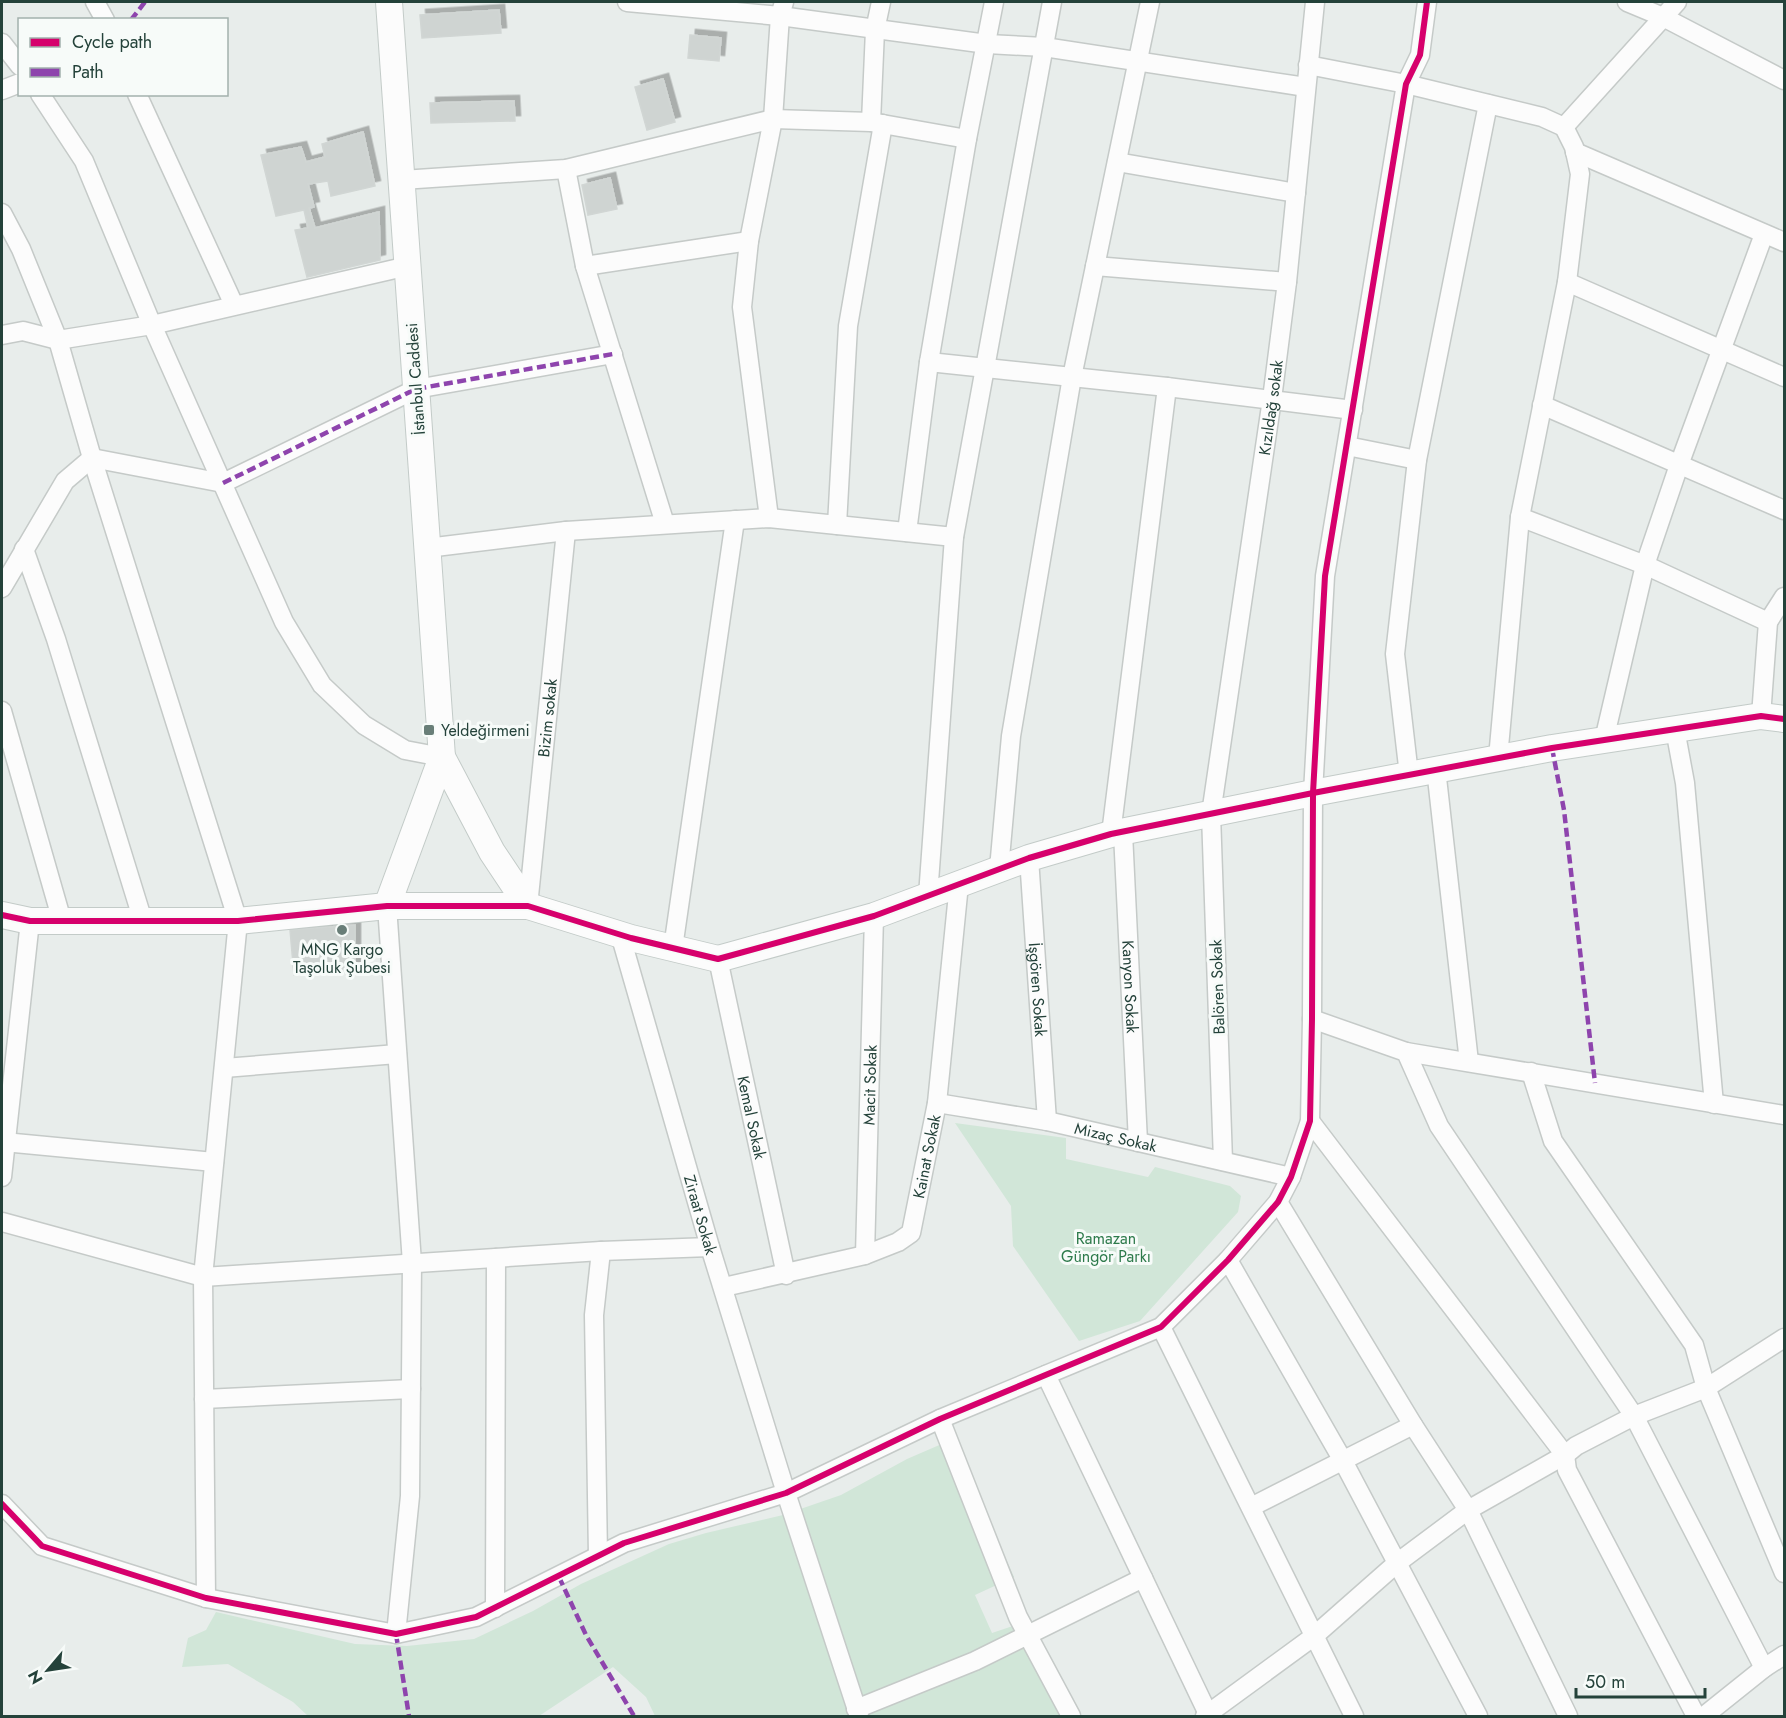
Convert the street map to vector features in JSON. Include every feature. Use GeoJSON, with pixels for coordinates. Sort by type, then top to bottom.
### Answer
{"type":"FeatureCollection","features":[{"type":"Feature","properties":{"kind":"street"},"geometry":{"type":"LineString","coordinates":[[95,2],[104,18]]}},
{"type":"Feature","properties":{"kind":"street","name":"İstanbul Caddesi"},"geometry":{"type":"LineString","coordinates":[[389,2],[442,758]]}},
{"type":"Feature","properties":{"kind":"street"},"geometry":{"type":"LineString","coordinates":[[627,2],[782,9],[875,30],[987,44],[1044,47],[1306,87]]}},
{"type":"Feature","properties":{"kind":"street"},"geometry":{"type":"LineString","coordinates":[[837,525],[848,326],[877,123],[875,30],[881,2]]}},
{"type":"Feature","properties":{"kind":"street"},"geometry":{"type":"LineString","coordinates":[[908,532],[929,362],[967,139],[994,2]]}},
{"type":"Feature","properties":{"kind":"street"},"geometry":{"type":"LineString","coordinates":[[928,896],[954,537],[1052,2]]}},
{"type":"Feature","properties":{"kind":"street"},"geometry":{"type":"LineString","coordinates":[[999,869],[1011,736],[1072,377],[1150,2]]}},
{"type":"Feature","properties":{"kind":"street","name":"Kızıldağ sokak"},"geometry":{"type":"LineString","coordinates":[[1211,814],[1287,282],[1315,2]]}},
{"type":"Feature","properties":{"kind":"street"},"geometry":{"type":"LineString","coordinates":[[2,1504],[42,1546],[206,1598],[396,1634],[476,1617],[624,1542],[786,1493],[940,1419],[1161,1327],[1228,1260],[1278,1202],[1291,1177],[1310,1121],[1313,793],[1325,576],[1406,84],[1420,55],[1427,2]]}},
{"type":"Feature","properties":{"kind":"street"},"geometry":{"type":"LineString","coordinates":[[1627,2],[1663,17],[1785,80]]}},
{"type":"Feature","properties":{"kind":"street"},"geometry":{"type":"LineString","coordinates":[[1564,127],[1677,2]]}},
{"type":"Feature","properties":{"kind":"street"},"geometry":{"type":"LineString","coordinates":[[769,518],[742,307],[749,241],[773,119],[782,9]]}},
{"type":"Feature","properties":{"kind":"street"},"geometry":{"type":"LineString","coordinates":[[2,43],[18,63]]}},
{"type":"Feature","properties":{"kind":"street"},"geometry":{"type":"LineString","coordinates":[[1308,65],[1406,84],[1542,117],[1564,127],[1575,152],[1580,174],[1567,282],[1521,517],[1498,758]]}},
{"type":"Feature","properties":{"kind":"street"},"geometry":{"type":"LineString","coordinates":[[2,90],[18,83]]}},
{"type":"Feature","properties":{"kind":"street"},"geometry":{"type":"LineString","coordinates":[[41,96],[84,161],[152,325],[284,622],[322,685],[364,725],[405,750],[442,758],[492,852],[528,906]]}},
{"type":"Feature","properties":{"kind":"street"},"geometry":{"type":"LineString","coordinates":[[137,96],[234,305]]}},
{"type":"Feature","properties":{"kind":"street"},"geometry":{"type":"LineString","coordinates":[[1409,775],[1395,654],[1418,460],[1488,104]]}},
{"type":"Feature","properties":{"kind":"street"},"geometry":{"type":"LineString","coordinates":[[402,180],[566,169],[773,119],[877,123],[967,139]]}},
{"type":"Feature","properties":{"kind":"street"},"geometry":{"type":"LineString","coordinates":[[1575,152],[1785,242]]}},
{"type":"Feature","properties":{"kind":"street"},"geometry":{"type":"LineString","coordinates":[[1117,162],[1296,193]]}},
{"type":"Feature","properties":{"kind":"street"},"geometry":{"type":"LineString","coordinates":[[566,169],[585,266],[665,525]]}},
{"type":"Feature","properties":{"kind":"street"},"geometry":{"type":"LineString","coordinates":[[2,213],[21,249],[58,340],[92,458],[238,921],[203,1277],[206,1598]]}},
{"type":"Feature","properties":{"kind":"street"},"geometry":{"type":"LineString","coordinates":[[1604,740],[1645,565],[1679,465],[1764,234]]}},
{"type":"Feature","properties":{"kind":"street"},"geometry":{"type":"LineString","coordinates":[[585,266],[749,241]]}},
{"type":"Feature","properties":{"kind":"street"},"geometry":{"type":"LineString","coordinates":[[2,336],[23,331],[58,340],[152,325],[408,266]]}},
{"type":"Feature","properties":{"kind":"street"},"geometry":{"type":"LineString","coordinates":[[1095,266],[1287,282]]}},
{"type":"Feature","properties":{"kind":"street"},"geometry":{"type":"LineString","coordinates":[[1567,282],[1785,377]]}},
{"type":"Feature","properties":{"kind":"street"},"geometry":{"type":"LineString","coordinates":[[92,458],[223,483],[416,389],[613,354]]}},
{"type":"Feature","properties":{"kind":"street"},"geometry":{"type":"LineString","coordinates":[[929,362],[1167,387],[1353,410]]}},
{"type":"Feature","properties":{"kind":"street","name":"Kanyon Sokak"},"geometry":{"type":"LineString","coordinates":[[1138,1142],[1117,834],[1167,387]]}},
{"type":"Feature","properties":{"kind":"street"},"geometry":{"type":"LineString","coordinates":[[1542,405],[1785,510]]}},
{"type":"Feature","properties":{"kind":"street"},"geometry":{"type":"LineString","coordinates":[[1347,446],[1418,460]]}},
{"type":"Feature","properties":{"kind":"street"},"geometry":{"type":"LineString","coordinates":[[2,588],[65,481],[92,458]]}},
{"type":"Feature","properties":{"kind":"street"},"geometry":{"type":"LineString","coordinates":[[1521,517],[1645,565],[1768,622]]}},
{"type":"Feature","properties":{"kind":"street"},"geometry":{"type":"LineString","coordinates":[[427,548],[566,531],[769,518],[954,537]]}},
{"type":"Feature","properties":{"kind":"street"},"geometry":{"type":"LineString","coordinates":[[673,948],[735,520]]}},
{"type":"Feature","properties":{"kind":"street","name":"Bizim sokak"},"geometry":{"type":"LineString","coordinates":[[528,906],[566,531]]}},
{"type":"Feature","properties":{"kind":"street"},"geometry":{"type":"LineString","coordinates":[[24,549],[56,639],[143,921]]}},
{"type":"Feature","properties":{"kind":"street"},"geometry":{"type":"LineString","coordinates":[[2,915],[30,921],[238,921],[387,906],[528,906],[620,934],[718,959],[874,916],[1029,858],[1117,834],[1313,793],[1498,758],[1675,729],[1773,718],[1768,622],[1785,597]]}},
{"type":"Feature","properties":{"kind":"street"},"geometry":{"type":"LineString","coordinates":[[2,711],[63,921]]}},
{"type":"Feature","properties":{"kind":"street"},"geometry":{"type":"LineString","coordinates":[[1675,729],[1685,783],[1714,1104]]}},
{"type":"Feature","properties":{"kind":"street"},"geometry":{"type":"LineString","coordinates":[[396,1634],[410,1496],[412,1263],[387,906],[442,758]]}},
{"type":"Feature","properties":{"kind":"street"},"geometry":{"type":"LineString","coordinates":[[1436,769],[1469,1062]]}},
{"type":"Feature","properties":{"kind":"street","name":"Balören Sokak"},"geometry":{"type":"LineString","coordinates":[[1211,814],[1223,1161]]}},
{"type":"Feature","properties":{"kind":"street","name":"İşgören Sokak"},"geometry":{"type":"LineString","coordinates":[[1029,858],[1047,1121]]}},
{"type":"Feature","properties":{"kind":"street","name":"Kainat Sokak"},"geometry":{"type":"LineString","coordinates":[[724,1287],[786,1275],[865,1255],[897,1242],[911,1233],[936,1103],[959,884]]}},
{"type":"Feature","properties":{"kind":"street","name":"Macit Sokak"},"geometry":{"type":"LineString","coordinates":[[865,1255],[874,916]]}},
{"type":"Feature","properties":{"kind":"street"},"geometry":{"type":"LineString","coordinates":[[2,1177],[4,1142],[30,921]]}},
{"type":"Feature","properties":{"kind":"street","name":"Ziraat Sokak"},"geometry":{"type":"LineString","coordinates":[[620,934],[710,1247],[786,1493],[858,1713]]}},
{"type":"Feature","properties":{"kind":"street","name":"Kemal Sokak"},"geometry":{"type":"LineString","coordinates":[[718,959],[786,1275]]}},
{"type":"Feature","properties":{"kind":"street"},"geometry":{"type":"LineString","coordinates":[[1312,1019],[1406,1052],[1785,1115]]}},
{"type":"Feature","properties":{"kind":"street"},"geometry":{"type":"LineString","coordinates":[[1406,1052],[1439,1126],[1634,1416],[1764,1668]]}},
{"type":"Feature","properties":{"kind":"street"},"geometry":{"type":"LineString","coordinates":[[224,1068],[397,1054]]}},
{"type":"Feature","properties":{"kind":"street"},"geometry":{"type":"LineString","coordinates":[[1531,1072],[1553,1141],[1694,1345],[1706,1388],[1785,1573]]}},
{"type":"Feature","properties":{"kind":"street","name":"Mizaç Sokak"},"geometry":{"type":"LineString","coordinates":[[936,1103],[1047,1121],[1291,1177]]}},
{"type":"Feature","properties":{"kind":"street"},"geometry":{"type":"LineString","coordinates":[[1310,1121],[1565,1455],[1567,1470],[1696,1716]]}},
{"type":"Feature","properties":{"kind":"street"},"geometry":{"type":"LineString","coordinates":[[4,1142],[214,1162]]}},
{"type":"Feature","properties":{"kind":"street"},"geometry":{"type":"LineString","coordinates":[[1278,1202],[1413,1425],[1468,1510],[1568,1716]]}},
{"type":"Feature","properties":{"kind":"street"},"geometry":{"type":"LineString","coordinates":[[2,1222],[203,1277],[601,1251],[710,1247]]}},
{"type":"Feature","properties":{"kind":"street"},"geometry":{"type":"LineString","coordinates":[[598,1556],[594,1315],[601,1251]]}},
{"type":"Feature","properties":{"kind":"street"},"geometry":{"type":"LineString","coordinates":[[495,1608],[496,1258]]}},
{"type":"Feature","properties":{"kind":"street"},"geometry":{"type":"LineString","coordinates":[[1228,1260],[1342,1459],[1478,1716]]}},
{"type":"Feature","properties":{"kind":"street"},"geometry":{"type":"LineString","coordinates":[[1161,1327],[1354,1716]]}},
{"type":"Feature","properties":{"kind":"street"},"geometry":{"type":"LineString","coordinates":[[1046,1375],[1207,1716],[1313,1637],[1397,1563],[1468,1510],[1565,1455],[1576,1446],[1634,1416],[1706,1388],[1783,1345]]}},
{"type":"Feature","properties":{"kind":"street"},"geometry":{"type":"LineString","coordinates":[[204,1399],[411,1389]]}},
{"type":"Feature","properties":{"kind":"street"},"geometry":{"type":"LineString","coordinates":[[940,1419],[1018,1617],[1071,1716]]}},
{"type":"Feature","properties":{"kind":"street"},"geometry":{"type":"LineString","coordinates":[[1251,1507],[1413,1425]]}},
{"type":"Feature","properties":{"kind":"street"},"geometry":{"type":"LineString","coordinates":[[858,1713],[1028,1636],[1143,1578]]}},
{"type":"Feature","properties":{"kind":"street"},"geometry":{"type":"LineString","coordinates":[[1704,1716],[1764,1668],[1785,1655]]}},
{"type":"Feature","properties":{"kind":"green space","name":"Ramazan Güngör Parkı"},"geometry":{"type":"Polygon","coordinates":[[[955,1123],[1066,1138],[1066,1159],[1148,1177],[1155,1167],[1230,1186],[1241,1196],[1238,1212],[1140,1321],[1079,1341],[1013,1246],[1011,1206],[955,1123]]]}},
{"type":"Feature","properties":{"kind":"green space"},"geometry":{"type":"Polygon","coordinates":[[[944,1443],[967,1473],[1014,1577],[975,1595],[992,1633],[1028,1621],[1075,1716],[655,1716],[646,1697],[613,1667],[539,1716],[308,1716],[293,1702],[228,1664],[182,1667],[188,1638],[206,1630],[216,1612],[355,1644],[407,1646],[474,1639],[533,1611],[581,1584],[669,1544],[783,1515],[841,1495],[907,1459],[944,1443]]]}},
{"type":"Feature","properties":{"kind":"building"},"geometry":{"type":"Polygon","coordinates":[[[499,10],[501,33],[422,38],[420,15],[499,10]]]}},
{"type":"Feature","properties":{"kind":"building"},"geometry":{"type":"Polygon","coordinates":[[[690,35],[721,38],[719,61],[688,58],[690,35]]]}},
{"type":"Feature","properties":{"kind":"building"},"geometry":{"type":"Polygon","coordinates":[[[663,79],[675,122],[647,130],[635,87],[663,79]]]}},
{"type":"Feature","properties":{"kind":"building"},"geometry":{"type":"Polygon","coordinates":[[[514,101],[515,121],[431,123],[430,103],[514,101]]]}},
{"type":"Feature","properties":{"kind":"building"},"geometry":{"type":"Polygon","coordinates":[[[363,132],[375,186],[331,196],[328,181],[308,184],[314,207],[309,208],[315,228],[379,212],[380,260],[307,277],[295,230],[308,228],[304,210],[276,216],[261,155],[301,147],[306,162],[325,157],[322,144],[363,132]]]}},
{"type":"Feature","properties":{"kind":"building"},"geometry":{"type":"Polygon","coordinates":[[[610,178],[617,209],[588,215],[582,185],[610,178]]]}},
{"type":"Feature","properties":{"kind":"building"},"geometry":{"type":"Polygon","coordinates":[[[355,925],[355,971],[294,975],[290,930],[355,925]]]}},
{"type":"Feature","properties":{"kind":"marked path"},"geometry":{"type":"LineString","coordinates":[[133,18],[145,2]]}},
{"type":"Feature","properties":{"kind":"marked path"},"geometry":{"type":"LineString","coordinates":[[223,483],[416,389],[613,354]]}},
{"type":"Feature","properties":{"kind":"marked path"},"geometry":{"type":"LineString","coordinates":[[1552,748],[1564,810],[1595,1083]]}},
{"type":"Feature","properties":{"kind":"marked path"},"geometry":{"type":"LineString","coordinates":[[559,1577],[586,1635],[634,1716]]}},
{"type":"Feature","properties":{"kind":"marked path"},"geometry":{"type":"LineString","coordinates":[[396,1634],[409,1716]]}},
{"type":"Feature","properties":{"kind":"cycle path"},"geometry":{"type":"LineString","coordinates":[[2,1504],[42,1546],[206,1598],[396,1634],[476,1617],[624,1543],[786,1493],[940,1419],[1161,1327],[1228,1260],[1278,1202],[1291,1177],[1310,1121],[1313,793],[1325,576],[1406,84],[1420,55],[1427,2]]}},
{"type":"Feature","properties":{"kind":"cycle path"},"geometry":{"type":"LineString","coordinates":[[2,915],[30,921],[238,921],[387,906],[528,906],[631,938],[718,959],[874,916],[1029,858],[1111,834],[1552,748],[1761,716],[1784,719]]}},
{"type":"Feature","properties":{"kind":"place","name":"Yeldeğirmeni"},"geometry":{"type":"Point","coordinates":[429,730]}},
{"type":"Feature","properties":{"kind":"place","name":"MNG Kargo Taşoluk Şubesi"},"geometry":{"type":"Point","coordinates":[342,930]}}]}
